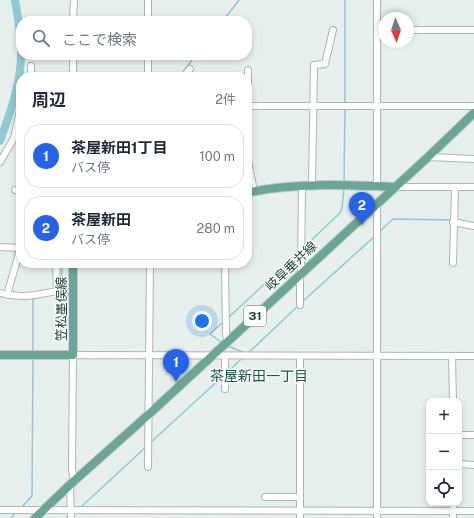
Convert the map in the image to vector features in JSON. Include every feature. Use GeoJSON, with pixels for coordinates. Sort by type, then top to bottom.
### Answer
{"type":"FeatureCollection","features":[{"type":"Feature","properties":{"kind":"main road","name":"岐阜垂井線"},"geometry":{"type":"LineString","coordinates":[[35,518],[228,342],[474,113]]}},
{"type":"Feature","properties":{"kind":"main road"},"geometry":{"type":"LineString","coordinates":[[252,192],[272,188],[312,186],[395,187]]}},
{"type":"Feature","properties":{"kind":"main road","name":"笠松墨俣線"},"geometry":{"type":"LineString","coordinates":[[0,355],[72,355],[73,268]]}},
{"type":"Feature","properties":{"kind":"street"},"geometry":{"type":"LineString","coordinates":[[73,16],[74,0]]}},
{"type":"Feature","properties":{"kind":"street"},"geometry":{"type":"LineString","coordinates":[[148,0],[148,16]]}},
{"type":"Feature","properties":{"kind":"street"},"geometry":{"type":"LineString","coordinates":[[377,0],[377,187]]}},
{"type":"Feature","properties":{"kind":"street"},"geometry":{"type":"LineString","coordinates":[[312,186],[314,65],[325,64],[333,30]]}},
{"type":"Feature","properties":{"kind":"street"},"geometry":{"type":"LineString","coordinates":[[414,30],[474,30]]}},
{"type":"Feature","properties":{"kind":"street"},"geometry":{"type":"LineString","coordinates":[[73,60],[73,72]]}},
{"type":"Feature","properties":{"kind":"street"},"geometry":{"type":"LineString","coordinates":[[148,60],[148,72]]}},
{"type":"Feature","properties":{"kind":"street"},"geometry":{"type":"LineString","coordinates":[[31,66],[31,72]]}},
{"type":"Feature","properties":{"kind":"street"},"geometry":{"type":"LineString","coordinates":[[252,106],[474,106]]}},
{"type":"Feature","properties":{"kind":"street"},"geometry":{"type":"LineString","coordinates":[[0,162],[14,138],[16,129]]}},
{"type":"Feature","properties":{"kind":"street"},"geometry":{"type":"LineString","coordinates":[[428,156],[474,159]]}},
{"type":"Feature","properties":{"kind":"street"},"geometry":{"type":"LineString","coordinates":[[300,306],[302,187]]}},
{"type":"Feature","properties":{"kind":"street"},"geometry":{"type":"LineString","coordinates":[[395,187],[474,187]]}},
{"type":"Feature","properties":{"kind":"street"},"geometry":{"type":"LineString","coordinates":[[453,263],[455,187]]}},
{"type":"Feature","properties":{"kind":"street"},"geometry":{"type":"LineString","coordinates":[[377,518],[378,203]]}},
{"type":"Feature","properties":{"kind":"street"},"geometry":{"type":"LineString","coordinates":[[453,222],[474,226]]}},
{"type":"Feature","properties":{"kind":"street"},"geometry":{"type":"LineString","coordinates":[[0,247],[16,248]]}},
{"type":"Feature","properties":{"kind":"street"},"geometry":{"type":"LineString","coordinates":[[7,295],[16,266]]}},
{"type":"Feature","properties":{"kind":"street"},"geometry":{"type":"LineString","coordinates":[[0,293],[26,297],[57,291],[56,268]]}},
{"type":"Feature","properties":{"kind":"street"},"geometry":{"type":"LineString","coordinates":[[148,467],[150,268]]}},
{"type":"Feature","properties":{"kind":"street"},"geometry":{"type":"LineString","coordinates":[[225,268],[226,335],[228,342]]}},
{"type":"Feature","properties":{"kind":"street"},"geometry":{"type":"LineString","coordinates":[[70,518],[72,483],[72,355],[474,356]]}},
{"type":"Feature","properties":{"kind":"street"},"geometry":{"type":"LineString","coordinates":[[225,356],[225,389]]}},
{"type":"Feature","properties":{"kind":"street"},"geometry":{"type":"LineString","coordinates":[[300,356],[300,518]]}},
{"type":"Feature","properties":{"kind":"street"},"geometry":{"type":"LineString","coordinates":[[452,356],[453,398]]}},
{"type":"Feature","properties":{"kind":"street"},"geometry":{"type":"LineString","coordinates":[[462,436],[474,435]]}},
{"type":"Feature","properties":{"kind":"street"},"geometry":{"type":"LineString","coordinates":[[462,464],[474,465]]}},
{"type":"Feature","properties":{"kind":"street"},"geometry":{"type":"LineString","coordinates":[[265,497],[300,497]]}},
{"type":"Feature","properties":{"kind":"street"},"geometry":{"type":"LineString","coordinates":[[0,510],[300,510],[377,511],[453,515],[474,511]]}},
{"type":"Feature","properties":{"kind":"waterway"},"geometry":{"type":"LineString","coordinates":[[15,0],[17,16]]}},
{"type":"Feature","properties":{"kind":"waterway"},"geometry":{"type":"LineString","coordinates":[[227,16],[239,0]]}},
{"type":"Feature","properties":{"kind":"waterway"},"geometry":{"type":"LineString","coordinates":[[345,0],[345,103]]}},
{"type":"Feature","properties":{"kind":"waterway"},"geometry":{"type":"LineString","coordinates":[[20,72],[21,60]]}},
{"type":"Feature","properties":{"kind":"waterway"},"geometry":{"type":"LineString","coordinates":[[183,72],[192,60]]}},
{"type":"Feature","properties":{"kind":"waterway"},"geometry":{"type":"LineString","coordinates":[[0,141],[16,90]]}},
{"type":"Feature","properties":{"kind":"waterway"},"geometry":{"type":"LineString","coordinates":[[344,181],[345,107]]}},
{"type":"Feature","properties":{"kind":"waterway"},"geometry":{"type":"LineString","coordinates":[[304,247],[340,213],[344,189]]}},
{"type":"Feature","properties":{"kind":"waterway"},"geometry":{"type":"LineString","coordinates":[[379,232],[393,219],[452,220]]}},
{"type":"Feature","properties":{"kind":"waterway"},"geometry":{"type":"LineString","coordinates":[[302,302],[375,236]]}},
{"type":"Feature","properties":{"kind":"waterway"},"geometry":{"type":"LineString","coordinates":[[228,318],[300,251]]}},
{"type":"Feature","properties":{"kind":"waterway"},"geometry":{"type":"LineString","coordinates":[[58,293],[62,289],[62,268]]}},
{"type":"Feature","properties":{"kind":"waterway"},"geometry":{"type":"LineString","coordinates":[[33,353],[33,299],[41,297]]}},
{"type":"Feature","properties":{"kind":"waterway"},"geometry":{"type":"LineString","coordinates":[[247,354],[298,306]]}},
{"type":"Feature","properties":{"kind":"waterway"},"geometry":{"type":"LineString","coordinates":[[221,342],[210,334],[223,322]]}},
{"type":"Feature","properties":{"kind":"waterway"},"geometry":{"type":"LineString","coordinates":[[228,346],[245,353]]}},
{"type":"Feature","properties":{"kind":"waterway"},"geometry":{"type":"LineString","coordinates":[[228,372],[242,358]]}},
{"type":"Feature","properties":{"kind":"waterway"},"geometry":{"type":"LineString","coordinates":[[21,508],[32,496],[33,359]]}},
{"type":"Feature","properties":{"kind":"waterway"},"geometry":{"type":"LineString","coordinates":[[150,443],[222,377]]}},
{"type":"Feature","properties":{"kind":"waterway"},"geometry":{"type":"LineString","coordinates":[[81,507],[146,447]]}},
{"type":"Feature","properties":{"kind":"waterway"},"geometry":{"type":"LineString","coordinates":[[11,518],[16,512]]}},
{"type":"Feature","properties":{"kind":"place","name":"茶屋新田"},"geometry":{"type":"Point","coordinates":[362,225]}},
{"type":"Feature","properties":{"kind":"place","name":"茶屋新田1丁目"},"geometry":{"type":"Point","coordinates":[176,382]}},
{"type":"Feature","properties":{"kind":"district","name":"茶屋新田一丁目"},"geometry":{"type":"Point","coordinates":[259,376]}}]}
